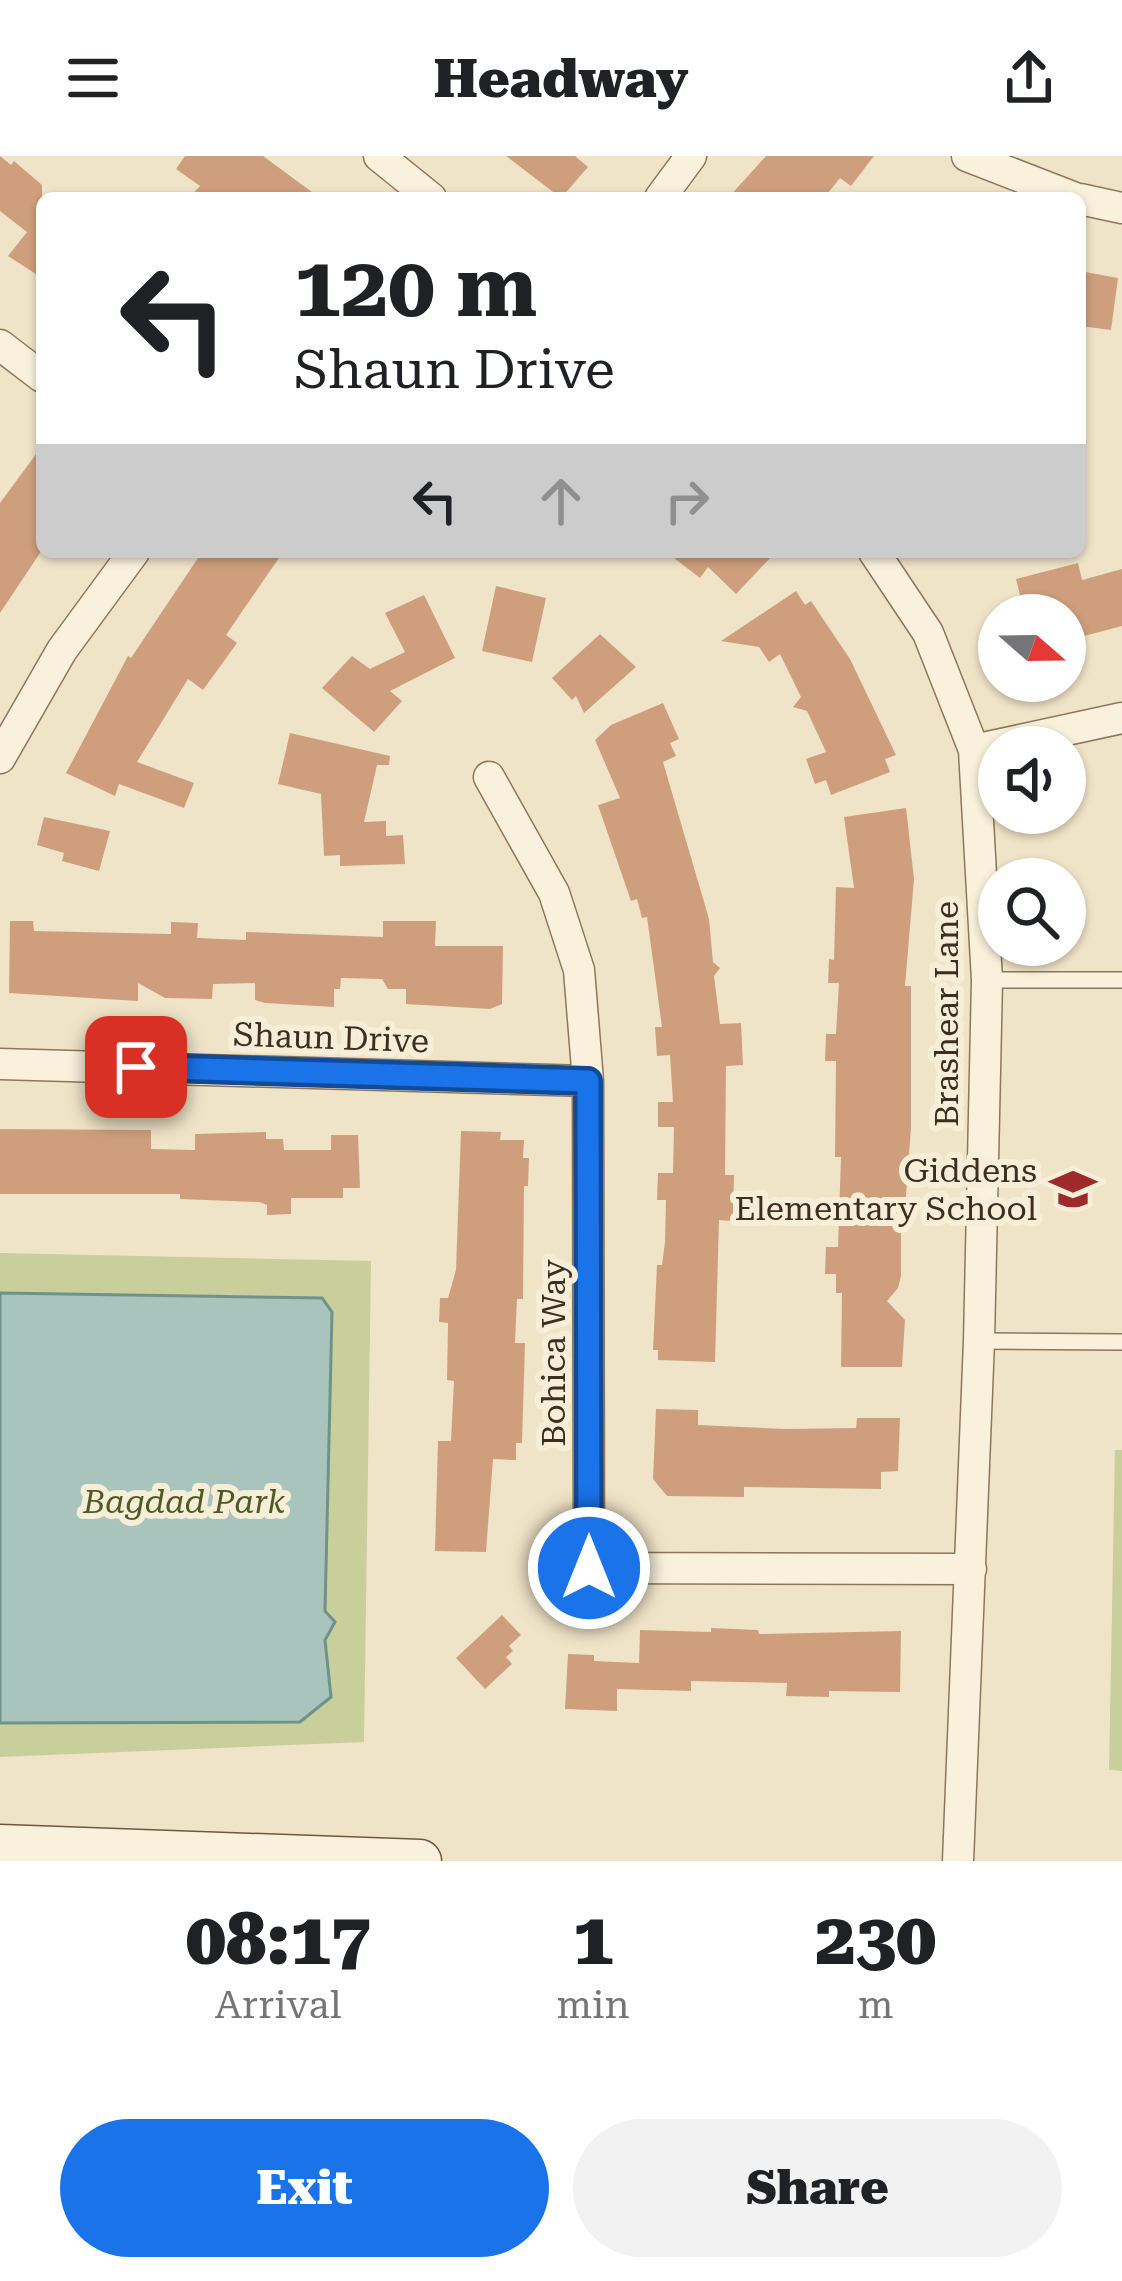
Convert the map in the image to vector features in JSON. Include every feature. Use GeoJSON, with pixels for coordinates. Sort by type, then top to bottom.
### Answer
{"type":"FeatureCollection","features":[{"type":"Feature","properties":{"kind":"main road"},"geometry":{"type":"LineString","coordinates":[[0,1846],[420,1861]]}},
{"type":"Feature","properties":{"kind":"street"},"geometry":{"type":"LineString","coordinates":[[379,156],[410,192]]}},
{"type":"Feature","properties":{"kind":"street"},"geometry":{"type":"LineString","coordinates":[[664,192],[691,156]]}},
{"type":"Feature","properties":{"kind":"street"},"geometry":{"type":"LineString","coordinates":[[967,156],[1059,192]]}},
{"type":"Feature","properties":{"kind":"street"},"geometry":{"type":"LineString","coordinates":[[1086,201],[1122,208]]}},
{"type":"Feature","properties":{"kind":"street"},"geometry":{"type":"LineString","coordinates":[[0,345],[36,372]]}},
{"type":"Feature","properties":{"kind":"street"},"geometry":{"type":"LineString","coordinates":[[0,758],[62,650],[130,558]]}},
{"type":"Feature","properties":{"kind":"street","name":"Brashear Lane"},"geometry":{"type":"LineString","coordinates":[[878,558],[928,633],[974,750],[987,980],[979,1341],[958,1861]]}},
{"type":"Feature","properties":{"kind":"street"},"geometry":{"type":"LineString","coordinates":[[974,750],[1122,718]]}},
{"type":"Feature","properties":{"kind":"street","name":"Bohica Way"},"geometry":{"type":"LineString","coordinates":[[489,777],[554,892],[579,970],[588,1081],[589,1568],[971,1569]]}},
{"type":"Feature","properties":{"kind":"street","name":"Shaun Drive"},"geometry":{"type":"LineString","coordinates":[[0,1064],[588,1081]]}},
{"type":"Feature","properties":{"kind":"lane"},"geometry":{"type":"LineString","coordinates":[[987,980],[1122,980]]}},
{"type":"Feature","properties":{"kind":"lane"},"geometry":{"type":"LineString","coordinates":[[979,1341],[1122,1342]]}},
{"type":"Feature","properties":{"kind":"green space","name":"Bagdad Park"},"geometry":{"type":"Polygon","coordinates":[[[0,1253],[371,1261],[364,1742],[0,1757],[0,1253]]]}},
{"type":"Feature","properties":{"kind":"green space"},"geometry":{"type":"Polygon","coordinates":[[[1115,1450],[1122,1450],[1122,1771],[1109,1770],[1115,1450]]]}},
{"type":"Feature","properties":{"kind":"water","name":"Bagdad Park"},"geometry":{"type":"Polygon","coordinates":[[[0,1293],[322,1298],[332,1312],[325,1611],[335,1622],[325,1640],[331,1697],[300,1722],[0,1723],[0,1293]]]}},
{"type":"Feature","properties":{"kind":"building"},"geometry":{"type":"Polygon","coordinates":[[[0,156],[11,165],[14,161],[42,185],[42,192],[36,192],[36,274],[8,256],[27,232],[0,211],[0,156]]]}},
{"type":"Feature","properties":{"kind":"building"},"geometry":{"type":"Polygon","coordinates":[[[185,156],[263,156],[312,192],[194,192],[200,186],[176,169],[185,156]]]}},
{"type":"Feature","properties":{"kind":"building"},"geometry":{"type":"Polygon","coordinates":[[[506,156],[575,156],[588,167],[566,192],[553,192],[506,156]]]}},
{"type":"Feature","properties":{"kind":"building"},"geometry":{"type":"Polygon","coordinates":[[[766,156],[874,156],[851,186],[840,178],[829,192],[733,192],[766,156]]]}},
{"type":"Feature","properties":{"kind":"building"},"geometry":{"type":"Polygon","coordinates":[[[1086,272],[1118,278],[1111,330],[1086,327],[1086,272]]]}},
{"type":"Feature","properties":{"kind":"building"},"geometry":{"type":"Polygon","coordinates":[[[36,454],[37,558],[0,613],[0,503],[36,454]]]}},
{"type":"Feature","properties":{"kind":"building"},"geometry":{"type":"Polygon","coordinates":[[[198,558],[279,558],[226,635],[237,643],[203,690],[188,679],[137,762],[194,783],[184,808],[119,784],[115,796],[66,773],[128,656],[131,658],[198,558]]]}},
{"type":"Feature","properties":{"kind":"building"},"geometry":{"type":"Polygon","coordinates":[[[674,558],[770,558],[736,594],[708,567],[700,578],[674,558]]]}},
{"type":"Feature","properties":{"kind":"building"},"geometry":{"type":"Polygon","coordinates":[[[1078,563],[1082,580],[1122,569],[1122,626],[1086,635],[1086,594],[1020,594],[1016,579],[1078,563]]]}},
{"type":"Feature","properties":{"kind":"building"},"geometry":{"type":"Polygon","coordinates":[[[496,586],[546,598],[532,662],[482,651],[496,586]]]}},
{"type":"Feature","properties":{"kind":"building"},"geometry":{"type":"Polygon","coordinates":[[[796,591],[805,605],[811,601],[850,659],[896,755],[885,759],[890,772],[831,795],[826,780],[815,784],[806,759],[826,752],[807,711],[793,707],[801,697],[780,654],[769,662],[759,647],[721,641],[796,591]]]}},
{"type":"Feature","properties":{"kind":"building"},"geometry":{"type":"Polygon","coordinates":[[[424,595],[455,658],[390,691],[402,701],[374,732],[322,688],[352,656],[370,669],[405,652],[385,613],[424,595]]]}},
{"type":"Feature","properties":{"kind":"building"},"geometry":{"type":"Polygon","coordinates":[[[600,634],[636,667],[584,713],[576,696],[572,700],[552,678],[600,634]]]}},
{"type":"Feature","properties":{"kind":"building"},"geometry":{"type":"Polygon","coordinates":[[[663,703],[679,739],[670,743],[676,756],[663,762],[709,919],[713,962],[720,968],[714,976],[720,1024],[741,1023],[743,1065],[726,1066],[725,1175],[734,1175],[733,1221],[719,1220],[715,1362],[658,1360],[658,1350],[653,1350],[657,1265],[662,1265],[665,1242],[666,1200],[657,1200],[658,1173],[673,1173],[674,1127],[658,1127],[658,1102],[673,1102],[670,1055],[657,1056],[655,1027],[662,1027],[647,917],[642,918],[637,899],[631,901],[598,805],[620,798],[595,740],[611,725],[663,703]]]}},
{"type":"Feature","properties":{"kind":"building"},"geometry":{"type":"Polygon","coordinates":[[[290,733],[390,756],[389,765],[377,765],[364,822],[386,821],[386,836],[403,835],[405,864],[340,866],[340,855],[324,856],[321,794],[278,784],[290,733]]]}},
{"type":"Feature","properties":{"kind":"building"},"geometry":{"type":"Polygon","coordinates":[[[906,808],[914,879],[905,986],[911,986],[911,1128],[905,1209],[901,1209],[901,1276],[887,1301],[905,1320],[902,1367],[841,1367],[842,1293],[836,1293],[836,1274],[825,1274],[826,1247],[838,1247],[841,1157],[835,1157],[836,1061],[825,1061],[826,1034],[836,1034],[839,983],[828,983],[829,959],[834,960],[836,887],[854,888],[844,817],[906,808]]]}},
{"type":"Feature","properties":{"kind":"building"},"geometry":{"type":"Polygon","coordinates":[[[44,817],[110,831],[99,871],[62,861],[64,853],[37,845],[44,817]]]}},
{"type":"Feature","properties":{"kind":"building"},"geometry":{"type":"Polygon","coordinates":[[[10,921],[33,921],[34,931],[171,934],[171,922],[198,923],[197,938],[246,940],[246,932],[383,937],[383,921],[436,921],[435,946],[503,946],[502,1004],[490,1009],[406,1004],[406,989],[388,989],[382,979],[341,978],[340,989],[334,989],[334,1007],[255,1000],[255,983],[213,984],[212,999],[165,998],[138,983],[138,1001],[9,993],[10,921]]]}},
{"type":"Feature","properties":{"kind":"building"},"geometry":{"type":"Polygon","coordinates":[[[0,1129],[151,1130],[151,1149],[195,1150],[195,1134],[266,1132],[266,1139],[283,1139],[284,1150],[331,1150],[331,1135],[358,1135],[360,1188],[343,1188],[343,1198],[291,1198],[291,1214],[267,1215],[267,1205],[259,1202],[180,1199],[180,1194],[0,1194],[0,1129]]]}},
{"type":"Feature","properties":{"kind":"building"},"geometry":{"type":"Polygon","coordinates":[[[461,1131],[501,1132],[500,1140],[524,1140],[523,1158],[529,1158],[528,1186],[524,1186],[523,1299],[517,1299],[515,1343],[525,1343],[522,1443],[516,1443],[516,1460],[493,1459],[486,1552],[435,1551],[438,1441],[451,1441],[454,1381],[447,1380],[448,1323],[439,1322],[440,1298],[448,1298],[456,1270],[461,1131]]]}},
{"type":"Feature","properties":{"kind":"building"},"geometry":{"type":"Polygon","coordinates":[[[656,1409],[698,1410],[698,1425],[786,1429],[856,1428],[857,1418],[900,1418],[898,1471],[881,1472],[881,1489],[744,1487],[744,1497],[667,1496],[653,1479],[656,1409]]]}},
{"type":"Feature","properties":{"kind":"building"},"geometry":{"type":"Polygon","coordinates":[[[502,1615],[521,1635],[509,1646],[513,1651],[506,1657],[512,1664],[485,1689],[456,1658],[502,1615]]]}},
{"type":"Feature","properties":{"kind":"building"},"geometry":{"type":"Polygon","coordinates":[[[711,1628],[758,1630],[759,1634],[901,1631],[900,1692],[786,1696],[787,1683],[691,1681],[691,1691],[617,1689],[617,1711],[565,1709],[568,1654],[594,1655],[594,1661],[639,1663],[640,1630],[711,1632],[711,1628]]]}},
{"type":"Feature","properties":{"kind":"place","name":"Giddens Elementary School"},"geometry":{"type":"Point","coordinates":[1073,1189]}},
{"type":"Feature","properties":{"kind":"route"},"geometry":{"type":"LineString","coordinates":[[136,1067],[588,1081],[589,1568]]}}]}
